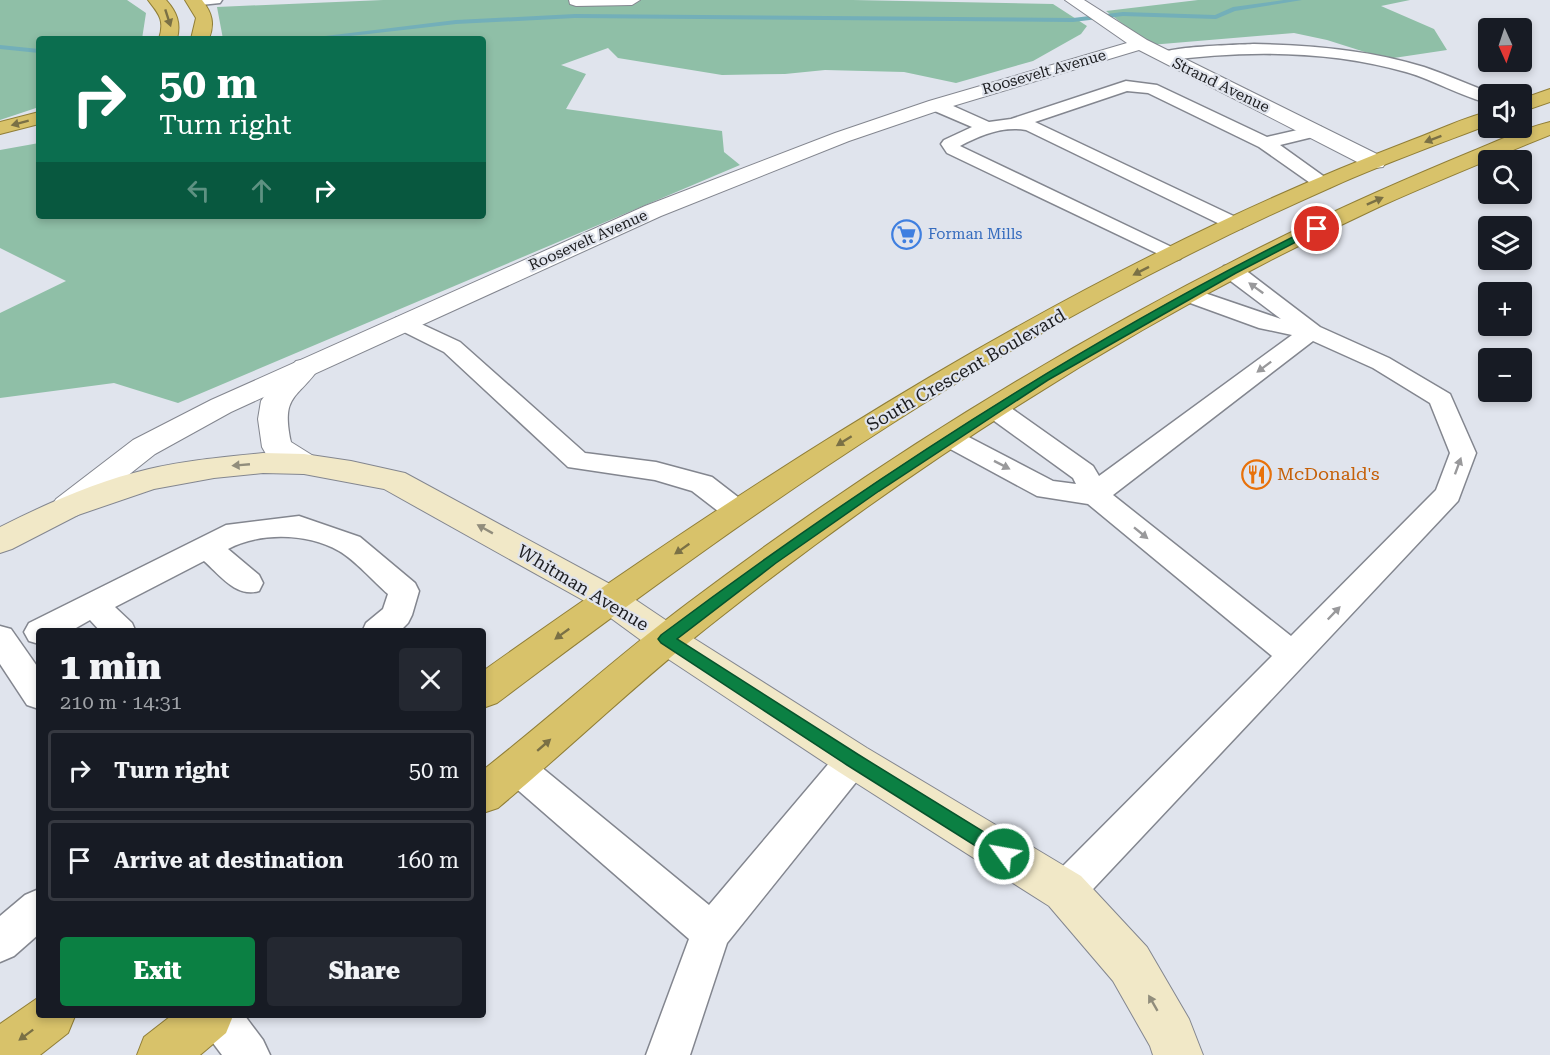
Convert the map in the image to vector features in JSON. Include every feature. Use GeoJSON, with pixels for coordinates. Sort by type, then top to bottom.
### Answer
{"type":"FeatureCollection","features":[{"type":"Feature","properties":{"kind":"highway"},"geometry":{"type":"LineString","coordinates":[[156,0],[170,15],[172,23],[169,36]]}},
{"type":"Feature","properties":{"kind":"highway"},"geometry":{"type":"LineString","coordinates":[[194,2],[204,15],[205,22],[201,36]]}},
{"type":"Feature","properties":{"kind":"highway"},"geometry":{"type":"LineString","coordinates":[[1532,101],[1550,94]]}},
{"type":"Feature","properties":{"kind":"highway"},"geometry":{"type":"LineString","coordinates":[[0,128],[36,119]]}},
{"type":"Feature","properties":{"kind":"highway","name":"South Crescent Boulevard"},"geometry":{"type":"LineString","coordinates":[[486,690],[609,599],[737,511],[897,408],[997,349],[1235,224],[1323,183],[1478,122]]}},
{"type":"Feature","properties":{"kind":"highway"},"geometry":{"type":"LineString","coordinates":[[486,793],[666,639],[771,560],[950,438],[1054,372],[1232,271],[1413,184],[1550,128]]}},
{"type":"Feature","properties":{"kind":"highway"},"geometry":{"type":"LineString","coordinates":[[0,143],[36,135]]}},
{"type":"Feature","properties":{"kind":"highway"},"geometry":{"type":"LineString","coordinates":[[0,1055],[48,1018]]}},
{"type":"Feature","properties":{"kind":"highway"},"geometry":{"type":"LineString","coordinates":[[162,1055],[207,1018]]}},
{"type":"Feature","properties":{"kind":"main road","name":"Whitman Avenue"},"geometry":{"type":"LineString","coordinates":[[4,533],[68,507],[150,479],[214,468],[263,463],[304,464],[351,471],[394,481],[609,599],[666,639],[853,760],[1065,891],[1130,964],[1172,1036],[1178,1055]]}},
{"type":"Feature","properties":{"kind":"street"},"geometry":{"type":"LineString","coordinates":[[576,1],[632,0]]}},
{"type":"Feature","properties":{"kind":"street","name":"Strand Avenue"},"geometry":{"type":"LineString","coordinates":[[1073,0],[1163,56],[1375,162]]}},
{"type":"Feature","properties":{"kind":"street","name":"Roosevelt Avenue"},"geometry":{"type":"LineString","coordinates":[[68,507],[144,447],[221,406],[653,211],[842,137],[936,105],[1141,44]]}},
{"type":"Feature","properties":{"kind":"street"},"geometry":{"type":"LineString","coordinates":[[304,464],[277,447],[272,423],[275,400],[306,367]]}},
{"type":"Feature","properties":{"kind":"lane"},"geometry":{"type":"LineString","coordinates":[[194,2],[215,0]]}},
{"type":"Feature","properties":{"kind":"lane"},"geometry":{"type":"LineString","coordinates":[[1163,56],[1209,49],[1295,49],[1331,53],[1406,67],[1478,94]]}},
{"type":"Feature","properties":{"kind":"lane"},"geometry":{"type":"LineString","coordinates":[[1173,255],[950,146],[953,141],[987,128],[1017,122],[1126,86],[1145,87],[1265,143],[1323,183]]}},
{"type":"Feature","properties":{"kind":"lane"},"geometry":{"type":"LineString","coordinates":[[936,105],[987,128]]}},
{"type":"Feature","properties":{"kind":"lane"},"geometry":{"type":"LineString","coordinates":[[1017,122],[1031,126],[1235,224]]}},
{"type":"Feature","properties":{"kind":"lane"},"geometry":{"type":"LineString","coordinates":[[1265,143],[1315,131]]}},
{"type":"Feature","properties":{"kind":"lane"},"geometry":{"type":"LineString","coordinates":[[1232,271],[1311,332]]}},
{"type":"Feature","properties":{"kind":"lane"},"geometry":{"type":"LineString","coordinates":[[1065,891],[1448,494],[1463,453],[1441,399],[1382,363],[1311,332],[1268,323],[1190,295]]}},
{"type":"Feature","properties":{"kind":"lane"},"geometry":{"type":"LineString","coordinates":[[404,323],[452,347],[578,461],[656,471],[702,484],[737,511]]}},
{"type":"Feature","properties":{"kind":"lane"},"geometry":{"type":"LineString","coordinates":[[1096,496],[1110,481],[1311,332]]}},
{"type":"Feature","properties":{"kind":"lane"},"geometry":{"type":"LineString","coordinates":[[995,409],[1083,472],[1096,496],[1293,655]]}},
{"type":"Feature","properties":{"kind":"lane"},"geometry":{"type":"LineString","coordinates":[[950,438],[1047,489],[1096,496]]}},
{"type":"Feature","properties":{"kind":"lane"},"geometry":{"type":"LineString","coordinates":[[47,628],[236,532],[299,526],[350,544],[404,591],[398,615],[382,628]]}},
{"type":"Feature","properties":{"kind":"lane"},"geometry":{"type":"LineString","coordinates":[[207,547],[248,583]]}},
{"type":"Feature","properties":{"kind":"lane"},"geometry":{"type":"LineString","coordinates":[[93,604],[117,628]]}},
{"type":"Feature","properties":{"kind":"lane"},"geometry":{"type":"LineString","coordinates":[[36,633],[2,646],[36,691]]}},
{"type":"Feature","properties":{"kind":"lane"},"geometry":{"type":"LineString","coordinates":[[668,1055],[711,932],[853,760]]}},
{"type":"Feature","properties":{"kind":"lane"},"geometry":{"type":"LineString","coordinates":[[517,768],[711,932]]}},
{"type":"Feature","properties":{"kind":"lane"},"geometry":{"type":"LineString","coordinates":[[0,942],[36,911]]}},
{"type":"Feature","properties":{"kind":"lane"},"geometry":{"type":"LineString","coordinates":[[220,1018],[248,1055]]}},
{"type":"Feature","properties":{"kind":"green space"},"geometry":{"type":"Polygon","coordinates":[[[0,0],[127,0],[146,13],[142,36],[36,36],[36,108],[0,120],[0,0]]]}},
{"type":"Feature","properties":{"kind":"green space"},"geometry":{"type":"Polygon","coordinates":[[[383,0],[853,0],[1053,4],[1087,26],[1081,34],[1033,61],[956,83],[904,72],[825,70],[785,74],[722,75],[618,58],[608,48],[561,65],[586,74],[566,109],[722,131],[724,152],[740,165],[178,403],[114,383],[0,398],[0,313],[66,281],[0,248],[0,150],[36,144],[36,219],[486,219],[486,36],[222,36],[217,7],[383,0]]]}},
{"type":"Feature","properties":{"kind":"green space"},"geometry":{"type":"Polygon","coordinates":[[[1198,0],[1410,0],[1381,6],[1434,29],[1447,50],[1387,59],[1327,40],[1294,33],[1150,45],[1106,11],[1198,0]]]}},
{"type":"Feature","properties":{"kind":"waterway"},"geometry":{"type":"LineString","coordinates":[[332,36],[456,22],[575,16],[1073,20],[1123,14],[1216,17],[1233,9],[1299,0]]}},
{"type":"Feature","properties":{"kind":"waterway"},"geometry":{"type":"LineString","coordinates":[[0,47],[36,51]]}},
{"type":"Feature","properties":{"kind":"place","name":"Forman Mills"},"geometry":{"type":"Point","coordinates":[907,234]}},
{"type":"Feature","properties":{"kind":"place","name":"McDonald's"},"geometry":{"type":"Point","coordinates":[1256,474]}},
{"type":"Feature","properties":{"kind":"route"},"geometry":{"type":"LineString","coordinates":[[1004,854],[666,639],[771,560],[875,488],[1044,378],[1232,271],[1317,229]]}}]}
